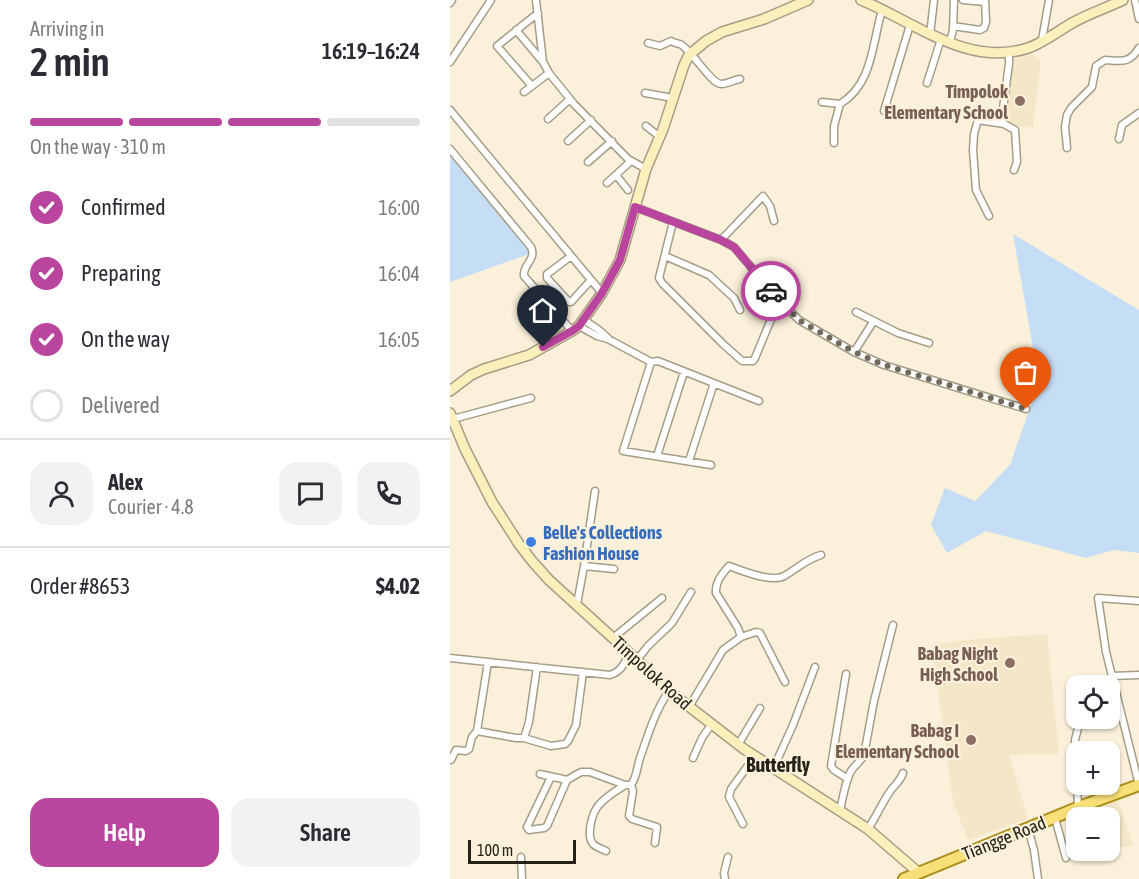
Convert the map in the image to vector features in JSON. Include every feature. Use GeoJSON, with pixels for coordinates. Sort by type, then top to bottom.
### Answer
{"type":"FeatureCollection","features":[{"type":"Feature","properties":{"kind":"main road","name":"Tiangge Road"},"geometry":{"type":"LineString","coordinates":[[1083,807],[1139,785]]}},
{"type":"Feature","properties":{"kind":"main road","name":"Tiangge Road"},"geometry":{"type":"LineString","coordinates":[[904,879],[1066,814]]}},
{"type":"Feature","properties":{"kind":"street"},"geometry":{"type":"LineString","coordinates":[[450,62],[491,0]]}},
{"type":"Feature","properties":{"kind":"street"},"geometry":{"type":"LineString","coordinates":[[536,0],[543,62]]}},
{"type":"Feature","properties":{"kind":"street"},"geometry":{"type":"LineString","coordinates":[[450,391],[471,375],[529,355],[578,326],[602,293],[620,260],[646,169],[690,54],[722,32],[764,19],[808,0]]}},
{"type":"Feature","properties":{"kind":"street"},"geometry":{"type":"LineString","coordinates":[[861,0],[930,35],[972,50],[998,54],[1031,48],[1074,22],[1122,0]]}},
{"type":"Feature","properties":{"kind":"street"},"geometry":{"type":"LineString","coordinates":[[930,35],[934,0]]}},
{"type":"Feature","properties":{"kind":"street"},"geometry":{"type":"LineString","coordinates":[[927,82],[953,30],[954,0]]}},
{"type":"Feature","properties":{"kind":"street"},"geometry":{"type":"LineString","coordinates":[[953,26],[980,30],[984,28],[985,1],[963,0]]}},
{"type":"Feature","properties":{"kind":"street"},"geometry":{"type":"LineString","coordinates":[[1042,40],[1049,0]]}},
{"type":"Feature","properties":{"kind":"street"},"geometry":{"type":"LineString","coordinates":[[1135,0],[1139,19]]}},
{"type":"Feature","properties":{"kind":"street"},"geometry":{"type":"LineString","coordinates":[[822,102],[840,104],[852,96],[865,75],[882,10]]}},
{"type":"Feature","properties":{"kind":"street"},"geometry":{"type":"LineString","coordinates":[[490,51],[538,13]]}},
{"type":"Feature","properties":{"kind":"street"},"geometry":{"type":"LineString","coordinates":[[884,111],[910,25]]}},
{"type":"Feature","properties":{"kind":"street"},"geometry":{"type":"LineString","coordinates":[[516,30],[570,99],[631,161],[646,169]]}},
{"type":"Feature","properties":{"kind":"street"},"geometry":{"type":"LineString","coordinates":[[648,43],[660,46],[671,41],[680,44],[718,83],[723,84],[740,79]]}},
{"type":"Feature","properties":{"kind":"street"},"geometry":{"type":"LineString","coordinates":[[496,46],[532,86]]}},
{"type":"Feature","properties":{"kind":"street"},"geometry":{"type":"LineString","coordinates":[[1067,148],[1065,127],[1067,116],[1071,108],[1092,87],[1096,66],[1105,60],[1126,61],[1134,57],[1139,48]]}},
{"type":"Feature","properties":{"kind":"street"},"geometry":{"type":"LineString","coordinates":[[1001,123],[1009,53]]}},
{"type":"Feature","properties":{"kind":"street"},"geometry":{"type":"LineString","coordinates":[[524,92],[549,73]]}},
{"type":"Feature","properties":{"kind":"street"},"geometry":{"type":"LineString","coordinates":[[645,93],[674,98]]}},
{"type":"Feature","properties":{"kind":"street"},"geometry":{"type":"LineString","coordinates":[[548,119],[570,99]]}},
{"type":"Feature","properties":{"kind":"street"},"geometry":{"type":"LineString","coordinates":[[834,144],[834,126],[840,104]]}},
{"type":"Feature","properties":{"kind":"street"},"geometry":{"type":"LineString","coordinates":[[450,110],[602,293]]}},
{"type":"Feature","properties":{"kind":"street"},"geometry":{"type":"LineString","coordinates":[[1119,139],[1122,125],[1139,113]]}},
{"type":"Feature","properties":{"kind":"street"},"geometry":{"type":"LineString","coordinates":[[568,141],[591,120]]}},
{"type":"Feature","properties":{"kind":"street"},"geometry":{"type":"LineString","coordinates":[[989,216],[975,190],[974,134],[978,120],[1001,123],[1015,130],[1017,162],[1014,170]]}},
{"type":"Feature","properties":{"kind":"street"},"geometry":{"type":"LineString","coordinates":[[646,126],[660,137]]}},
{"type":"Feature","properties":{"kind":"street"},"geometry":{"type":"LineString","coordinates":[[588,162],[612,141]]}},
{"type":"Feature","properties":{"kind":"street"},"geometry":{"type":"LineString","coordinates":[[450,149],[531,247],[533,255],[524,270],[524,276],[578,326],[651,362],[658,361],[759,401]]}},
{"type":"Feature","properties":{"kind":"street"},"geometry":{"type":"LineString","coordinates":[[607,183],[631,161]]}},
{"type":"Feature","properties":{"kind":"street"},"geometry":{"type":"LineString","coordinates":[[615,175],[628,190]]}},
{"type":"Feature","properties":{"kind":"street"},"geometry":{"type":"LineString","coordinates":[[721,240],[763,196],[770,206],[774,221]]}},
{"type":"Feature","properties":{"kind":"street"},"geometry":{"type":"LineString","coordinates":[[635,207],[734,247],[799,320],[854,352],[884,365],[1026,409]]}},
{"type":"Feature","properties":{"kind":"street"},"geometry":{"type":"LineString","coordinates":[[673,222],[659,278],[742,361],[753,361],[755,358],[779,300]]}},
{"type":"Feature","properties":{"kind":"street"},"geometry":{"type":"LineString","coordinates":[[571,256],[547,274],[547,278],[569,302],[591,280]]}},
{"type":"Feature","properties":{"kind":"street"},"geometry":{"type":"LineString","coordinates":[[665,256],[709,275],[734,298],[740,310]]}},
{"type":"Feature","properties":{"kind":"street"},"geometry":{"type":"LineString","coordinates":[[856,312],[898,333],[929,343]]}},
{"type":"Feature","properties":{"kind":"street"},"geometry":{"type":"LineString","coordinates":[[854,352],[873,322]]}},
{"type":"Feature","properties":{"kind":"street"},"geometry":{"type":"LineString","coordinates":[[651,362],[623,451],[711,465]]}},
{"type":"Feature","properties":{"kind":"street"},"geometry":{"type":"LineString","coordinates":[[657,456],[684,372]]}},
{"type":"Feature","properties":{"kind":"street"},"geometry":{"type":"LineString","coordinates":[[689,461],[714,383]]}},
{"type":"Feature","properties":{"kind":"street"},"geometry":{"type":"LineString","coordinates":[[451,416],[531,398]]}},
{"type":"Feature","properties":{"kind":"street","name":"Timpolok Road"},"geometry":{"type":"LineString","coordinates":[[451,416],[492,502],[531,561],[549,580],[669,691],[711,725],[868,829],[919,873]]}},
{"type":"Feature","properties":{"kind":"street"},"geometry":{"type":"LineString","coordinates":[[576,604],[595,491]]}},
{"type":"Feature","properties":{"kind":"street"},"geometry":{"type":"LineString","coordinates":[[741,637],[738,628],[716,593],[717,582],[729,566],[765,577],[779,578],[808,560],[821,555]]}},
{"type":"Feature","properties":{"kind":"street"},"geometry":{"type":"LineString","coordinates":[[584,566],[614,569]]}},
{"type":"Feature","properties":{"kind":"street"},"geometry":{"type":"LineString","coordinates":[[637,660],[648,645],[672,623],[691,592]]}},
{"type":"Feature","properties":{"kind":"street"},"geometry":{"type":"LineString","coordinates":[[613,638],[662,598]]}},
{"type":"Feature","properties":{"kind":"street"},"geometry":{"type":"LineString","coordinates":[[1112,675],[1098,598],[1139,600]]}},
{"type":"Feature","properties":{"kind":"street"},"geometry":{"type":"LineString","coordinates":[[840,810],[848,779],[864,755],[874,701],[893,624]]}},
{"type":"Feature","properties":{"kind":"street"},"geometry":{"type":"LineString","coordinates":[[689,707],[723,651],[741,637],[756,632],[760,633],[785,682]]}},
{"type":"Feature","properties":{"kind":"street"},"geometry":{"type":"LineString","coordinates":[[450,658],[610,675],[622,668],[628,653]]}},
{"type":"Feature","properties":{"kind":"street"},"geometry":{"type":"LineString","coordinates":[[450,770],[454,752],[469,749],[472,737],[477,731],[488,662]]}},
{"type":"Feature","properties":{"kind":"street"},"geometry":{"type":"LineString","coordinates":[[524,738],[529,722],[537,667]]}},
{"type":"Feature","properties":{"kind":"street"},"geometry":{"type":"LineString","coordinates":[[774,767],[815,668]]}},
{"type":"Feature","properties":{"kind":"street"},"geometry":{"type":"LineString","coordinates":[[477,731],[524,738],[551,746],[561,745],[568,741],[576,725],[584,672]]}},
{"type":"Feature","properties":{"kind":"street"},"geometry":{"type":"LineString","coordinates":[[846,674],[831,766],[848,779]]}},
{"type":"Feature","properties":{"kind":"street"},"geometry":{"type":"LineString","coordinates":[[1120,676],[1139,675]]}},
{"type":"Feature","properties":{"kind":"street"},"geometry":{"type":"LineString","coordinates":[[606,851],[591,841],[590,833],[594,812],[602,803],[635,780],[639,760],[660,704],[669,691]]}},
{"type":"Feature","properties":{"kind":"street"},"geometry":{"type":"LineString","coordinates":[[738,745],[760,708]]}},
{"type":"Feature","properties":{"kind":"street"},"geometry":{"type":"LineString","coordinates":[[1120,708],[1139,785]]}},
{"type":"Feature","properties":{"kind":"street"},"geometry":{"type":"LineString","coordinates":[[693,758],[711,725]]}},
{"type":"Feature","properties":{"kind":"street"},"geometry":{"type":"LineString","coordinates":[[1078,729],[1075,740],[1078,807]]}},
{"type":"Feature","properties":{"kind":"street"},"geometry":{"type":"LineString","coordinates":[[743,824],[729,796],[731,789],[755,756]]}},
{"type":"Feature","properties":{"kind":"street"},"geometry":{"type":"LineString","coordinates":[[551,777],[527,827],[529,830],[547,826],[567,780],[581,772],[590,772],[628,785],[633,791],[629,816],[657,827],[655,843]]}},
{"type":"Feature","properties":{"kind":"street"},"geometry":{"type":"LineString","coordinates":[[868,829],[903,773]]}},
{"type":"Feature","properties":{"kind":"street"},"geometry":{"type":"LineString","coordinates":[[540,774],[567,780]]}},
{"type":"Feature","properties":{"kind":"street"},"geometry":{"type":"LineString","coordinates":[[1055,818],[1066,858]]}},
{"type":"Feature","properties":{"kind":"street"},"geometry":{"type":"LineString","coordinates":[[1028,828],[1038,879]]}},
{"type":"Feature","properties":{"kind":"street"},"geometry":{"type":"LineString","coordinates":[[521,857],[522,879]]}},
{"type":"Feature","properties":{"kind":"street"},"geometry":{"type":"LineString","coordinates":[[725,879],[724,873],[728,857]]}},
{"type":"Feature","properties":{"kind":"shaded area","name":"Timpolok Elementary School"},"geometry":{"type":"Polygon","coordinates":[[[1031,53],[1041,60],[1033,128],[1003,123],[1010,57],[1031,53]]]}},
{"type":"Feature","properties":{"kind":"shaded area"},"geometry":{"type":"Polygon","coordinates":[[[1047,634],[1059,754],[1009,755],[1028,819],[968,840],[953,802],[932,645],[965,640],[1047,634]]]}},
{"type":"Feature","properties":{"kind":"shaded area"},"geometry":{"type":"Polygon","coordinates":[[[1118,800],[1133,846],[1120,847],[1120,807],[1099,807],[1118,800]]]}},
{"type":"Feature","properties":{"kind":"water"},"geometry":{"type":"Polygon","coordinates":[[[450,152],[532,253],[450,282],[450,152]]]}},
{"type":"Feature","properties":{"kind":"water"},"geometry":{"type":"Polygon","coordinates":[[[1013,234],[1139,310],[1139,553],[1113,550],[1086,558],[986,531],[947,553],[931,525],[945,488],[975,501],[1010,465],[1039,382],[1013,234]]]}},
{"type":"Feature","properties":{"kind":"way so far"},"geometry":{"type":"LineString","coordinates":[[771,291],[799,320],[854,352],[884,365],[1026,409]]}},
{"type":"Feature","properties":{"kind":"place","name":"Timpolok Elementary School"},"geometry":{"type":"Point","coordinates":[1020,101]}},
{"type":"Feature","properties":{"kind":"place","name":"Belle's Collections Fashion House"},"geometry":{"type":"Point","coordinates":[531,542]}},
{"type":"Feature","properties":{"kind":"place","name":"Babag Night High School"},"geometry":{"type":"Point","coordinates":[1010,663]}},
{"type":"Feature","properties":{"kind":"place","name":"Babag I Elementary School"},"geometry":{"type":"Point","coordinates":[971,740]}},
{"type":"Feature","properties":{"kind":"district","name":"Butterfly"},"geometry":{"type":"Point","coordinates":[778,764]}},
{"type":"Feature","properties":{"kind":"route"},"geometry":{"type":"LineString","coordinates":[[543,347],[572,331],[588,315],[620,260],[635,207],[734,247],[771,291]]}}]}
